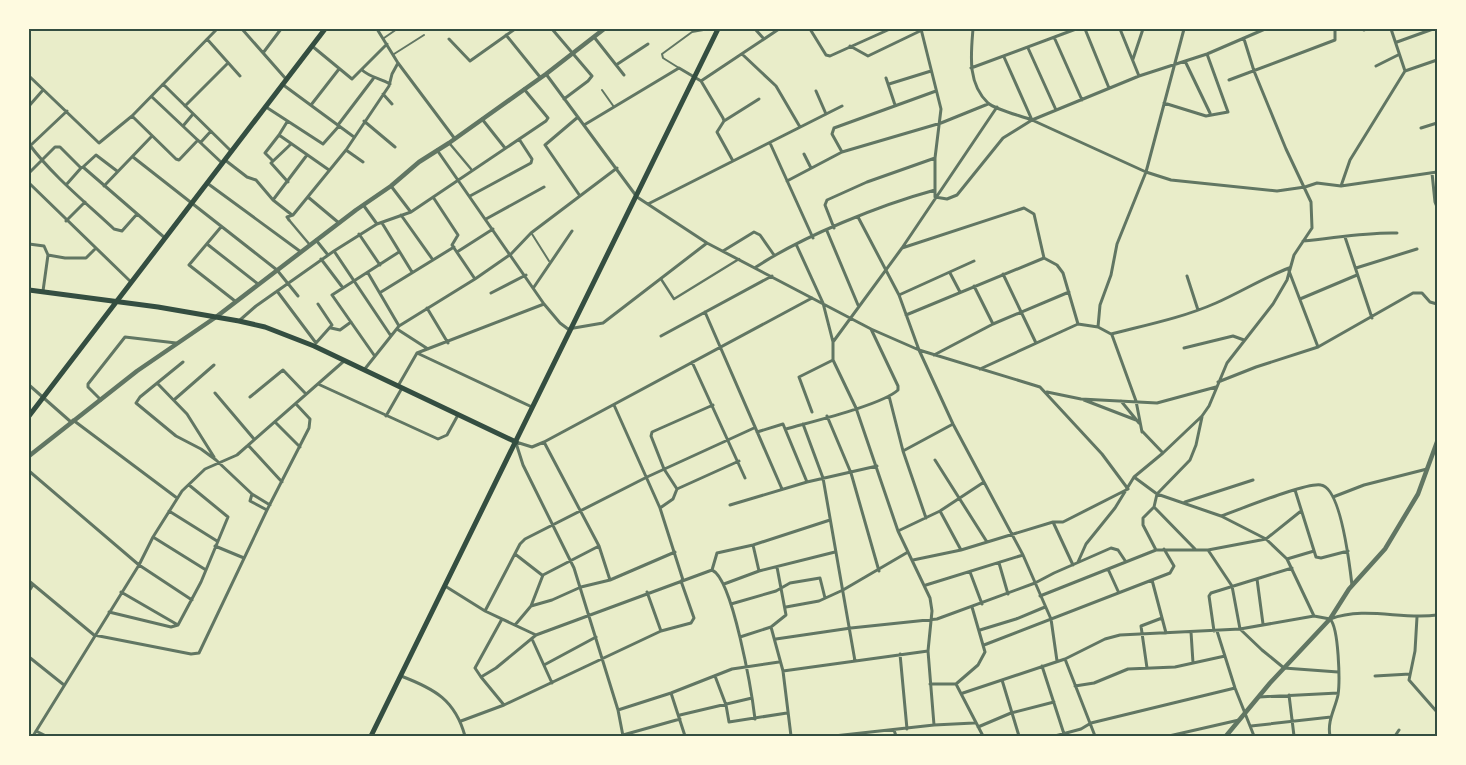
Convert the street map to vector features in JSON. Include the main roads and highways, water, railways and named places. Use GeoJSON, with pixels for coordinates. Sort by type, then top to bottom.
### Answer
{"type":"FeatureCollection","features":[{"type":"Feature","properties":{"kind":"main road"},"geometry":{"type":"LineString","coordinates":[[29,416],[325,29]]}},
{"type":"Feature","properties":{"kind":"main road"},"geometry":{"type":"LineString","coordinates":[[371,736],[718,29]]}},
{"type":"Feature","properties":{"kind":"main road"},"geometry":{"type":"LineString","coordinates":[[29,290],[216,317],[278,331],[315,345],[516,442]]}}]}
